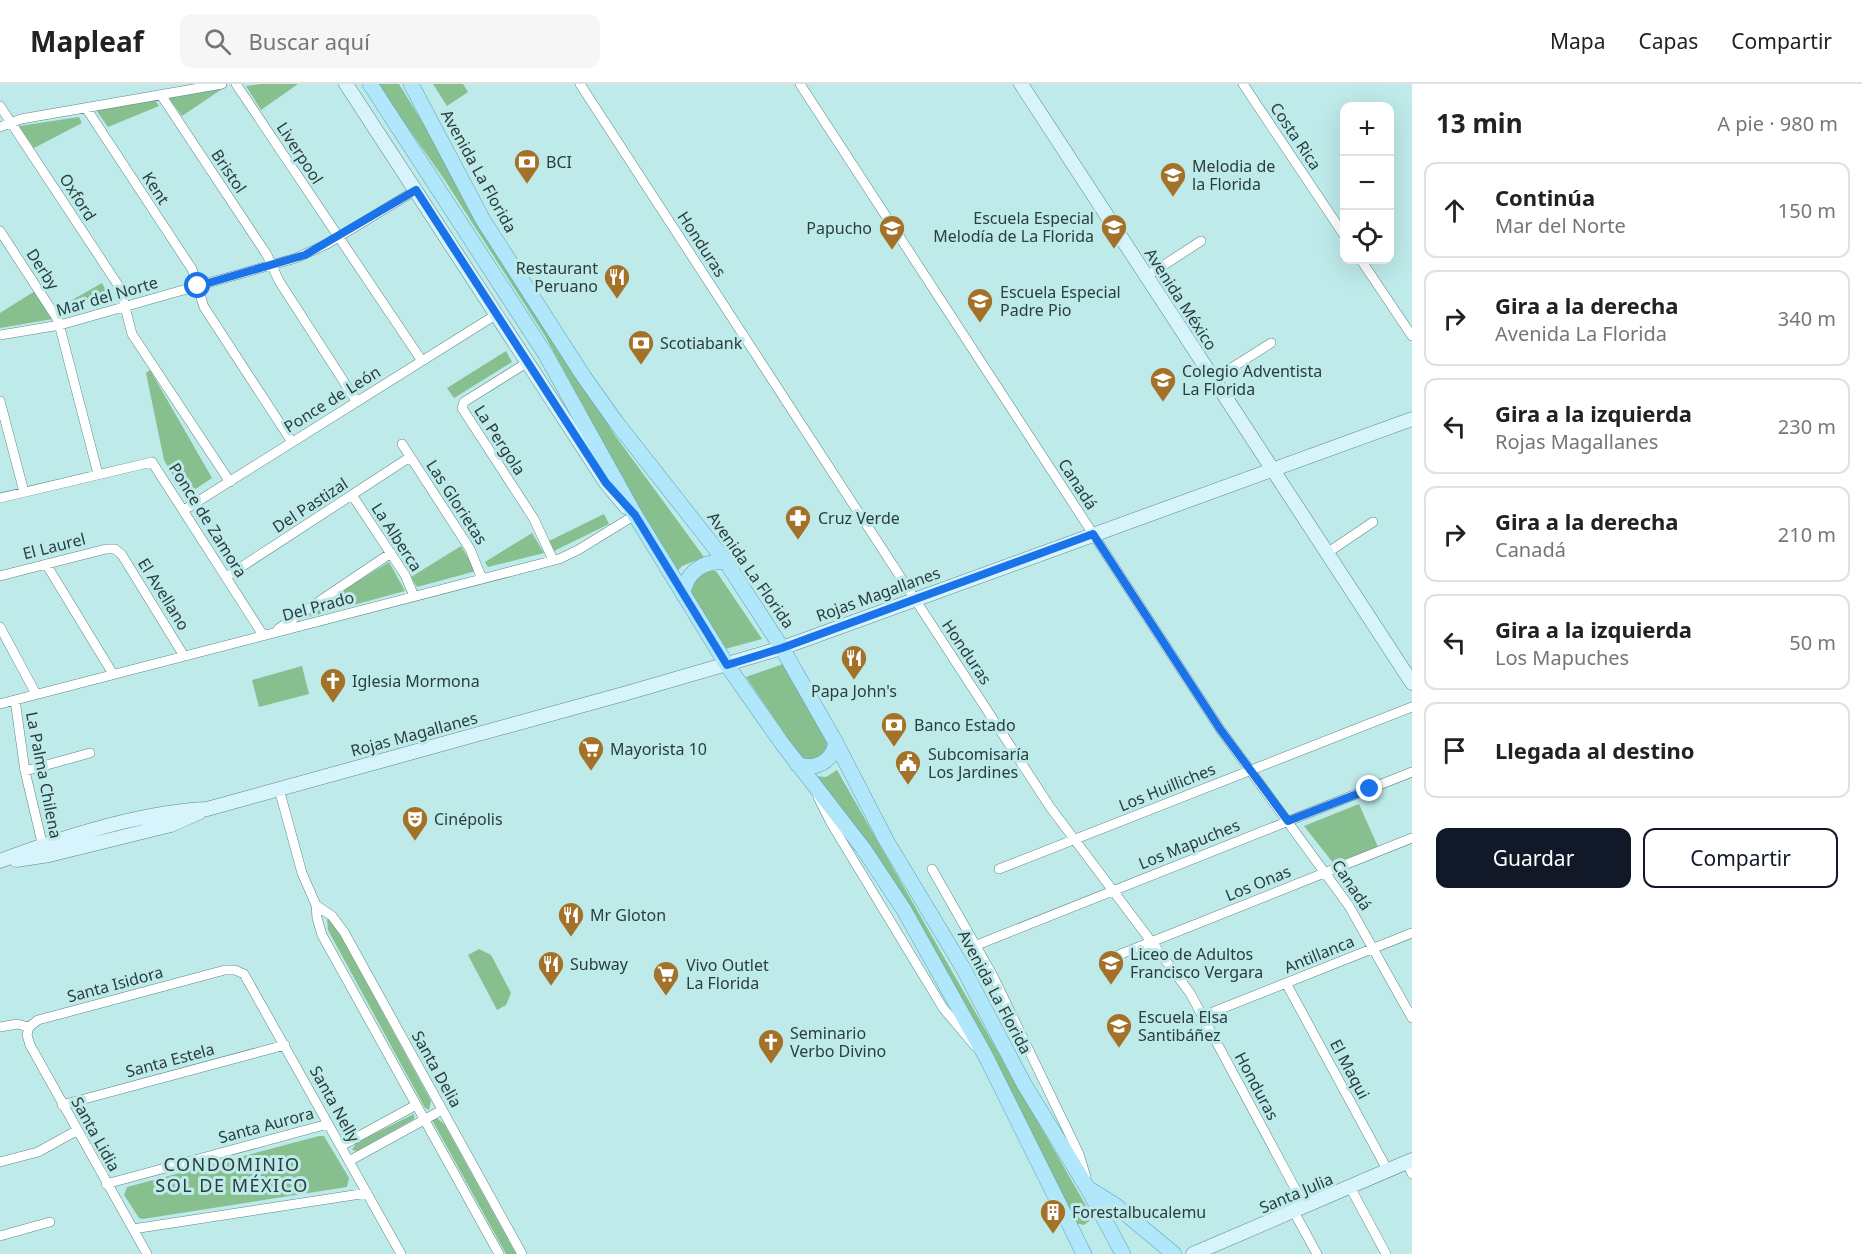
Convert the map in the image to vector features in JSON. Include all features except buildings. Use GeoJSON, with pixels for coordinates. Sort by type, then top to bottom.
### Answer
{"type":"FeatureCollection","features":[{"type":"Feature","properties":{"kind":"main road"},"geometry":{"type":"LineString","coordinates":[[370,84],[553,366],[635,515],[727,665],[797,764],[849,829],[892,890],[985,1054],[1084,1254]]}},
{"type":"Feature","properties":{"kind":"main road","name":"Avenida La Florida"},"geometry":{"type":"LineString","coordinates":[[411,84],[483,220],[584,377],[621,429],[726,562],[782,648],[836,743],[874,818],[953,950],[1024,1084],[1088,1189],[1121,1252]]}},
{"type":"Feature","properties":{"kind":"main road"},"geometry":{"type":"LineString","coordinates":[[683,594],[688,579],[699,567],[710,562],[726,562]]}},
{"type":"Feature","properties":{"kind":"main road"},"geometry":{"type":"LineString","coordinates":[[797,764],[811,767],[822,764],[833,753],[836,743]]}},
{"type":"Feature","properties":{"kind":"main road"},"geometry":{"type":"LineString","coordinates":[[1088,1189],[1115,1205],[1174,1254]]}},
{"type":"Feature","properties":{"kind":"street"},"geometry":{"type":"LineString","coordinates":[[0,126],[10,122],[222,84]]}},
{"type":"Feature","properties":{"kind":"street","name":"Liverpool"},"geometry":{"type":"LineString","coordinates":[[236,84],[422,361]]}},
{"type":"Feature","properties":{"kind":"street"},"geometry":{"type":"LineString","coordinates":[[346,84],[606,483],[635,515]]}},
{"type":"Feature","properties":{"kind":"street","name":"Honduras"},"geometry":{"type":"LineString","coordinates":[[580,84],[1042,795],[1183,983],[1203,1016],[1300,1209],[1317,1254]]}},
{"type":"Feature","properties":{"kind":"street","name":"Canadá"},"geometry":{"type":"LineString","coordinates":[[800,84],[1093,534],[1250,770],[1326,872],[1374,948],[1412,1018]]}},
{"type":"Feature","properties":{"kind":"street","name":"Avenida México"},"geometry":{"type":"LineString","coordinates":[[1021,84],[1412,683]]}},
{"type":"Feature","properties":{"kind":"street","name":"Costa Rica"},"geometry":{"type":"LineString","coordinates":[[1243,84],[1340,229]]}},
{"type":"Feature","properties":{"kind":"street","name":"Bristol"},"geometry":{"type":"LineString","coordinates":[[160,95],[272,265],[357,402]]}},
{"type":"Feature","properties":{"kind":"street","name":"Oxford"},"geometry":{"type":"LineString","coordinates":[[0,106],[120,288],[132,334],[230,482]]}},
{"type":"Feature","properties":{"kind":"street","name":"Kent"},"geometry":{"type":"LineString","coordinates":[[86,108],[192,268],[208,314],[292,442]]}},
{"type":"Feature","properties":{"kind":"street","name":"Mar del Norte"},"geometry":{"type":"LineString","coordinates":[[0,335],[60,325],[305,255],[416,190]]}},
{"type":"Feature","properties":{"kind":"street","name":"Derby"},"geometry":{"type":"LineString","coordinates":[[0,231],[60,325],[98,474]]}},
{"type":"Feature","properties":{"kind":"street"},"geometry":{"type":"LineString","coordinates":[[1147,276],[1201,241]]}},
{"type":"Feature","properties":{"kind":"street"},"geometry":{"type":"LineString","coordinates":[[1364,264],[1412,336]]}},
{"type":"Feature","properties":{"kind":"street","name":"Ponce de León"},"geometry":{"type":"LineString","coordinates":[[184,510],[496,314]]}},
{"type":"Feature","properties":{"kind":"street"},"geometry":{"type":"LineString","coordinates":[[1214,380],[1271,343]]}},
{"type":"Feature","properties":{"kind":"street","name":"La Pergola"},"geometry":{"type":"LineString","coordinates":[[528,362],[464,402],[462,408],[534,519],[553,560]]}},
{"type":"Feature","properties":{"kind":"street"},"geometry":{"type":"LineString","coordinates":[[0,401],[24,492]]}},
{"type":"Feature","properties":{"kind":"street","name":"Rojas Magallanes"},"geometry":{"type":"LineString","coordinates":[[1,861],[171,825],[207,809],[782,648],[1412,419]]}},
{"type":"Feature","properties":{"kind":"street","name":"Las Glorietas"},"geometry":{"type":"LineString","coordinates":[[402,444],[470,549],[482,579]]}},
{"type":"Feature","properties":{"kind":"street","name":"Del Pastizal"},"geometry":{"type":"LineString","coordinates":[[226,577],[410,457]]}},
{"type":"Feature","properties":{"kind":"street","name":"Ponce de Zamora"},"geometry":{"type":"LineString","coordinates":[[0,498],[152,462],[226,577],[268,634]]}},
{"type":"Feature","properties":{"kind":"street","name":"La Alberca"},"geometry":{"type":"LineString","coordinates":[[352,495],[408,580],[414,596]]}},
{"type":"Feature","properties":{"kind":"street","name":"Del Prado"},"geometry":{"type":"LineString","coordinates":[[0,704],[553,560],[578,550],[635,515]]}},
{"type":"Feature","properties":{"kind":"street"},"geometry":{"type":"LineString","coordinates":[[1326,553],[1373,522]]}},
{"type":"Feature","properties":{"kind":"street","name":"El Laurel"},"geometry":{"type":"LineString","coordinates":[[0,576],[106,549],[115,549]]}},
{"type":"Feature","properties":{"kind":"street","name":"El Avellano"},"geometry":{"type":"LineString","coordinates":[[115,549],[122,555],[184,656]]}},
{"type":"Feature","properties":{"kind":"street"},"geometry":{"type":"LineString","coordinates":[[268,634],[391,553]]}},
{"type":"Feature","properties":{"kind":"street"},"geometry":{"type":"LineString","coordinates":[[46,564],[113,674]]}},
{"type":"Feature","properties":{"kind":"street"},"geometry":{"type":"LineString","coordinates":[[0,627],[36,694]]}},
{"type":"Feature","properties":{"kind":"street","name":"La Palma Chilena"},"geometry":{"type":"LineString","coordinates":[[15,700],[25,771],[44,851]]}},
{"type":"Feature","properties":{"kind":"street","name":"Los Huilliches"},"geometry":{"type":"LineString","coordinates":[[999,869],[1412,707]]}},
{"type":"Feature","properties":{"kind":"street"},"geometry":{"type":"LineString","coordinates":[[25,771],[90,753]]}},
{"type":"Feature","properties":{"kind":"street","name":"Los Mapuches"},"geometry":{"type":"LineString","coordinates":[[977,945],[1412,772]]}},
{"type":"Feature","properties":{"kind":"street","name":"Santa Delia"},"geometry":{"type":"LineString","coordinates":[[279,789],[302,873],[316,905],[322,934],[499,1254]]}},
{"type":"Feature","properties":{"kind":"street","name":"Los Onas"},"geometry":{"type":"LineString","coordinates":[[1116,956],[1412,838]]}},
{"type":"Feature","properties":{"kind":"street","name":"Avenida La Florida"},"geometry":{"type":"LineString","coordinates":[[932,869],[977,945],[1079,1154],[1088,1189]]}},
{"type":"Feature","properties":{"kind":"street","name":"Santa Delia"},"geometry":{"type":"LineString","coordinates":[[316,905],[332,916],[344,932],[522,1254]]}},
{"type":"Feature","properties":{"kind":"street","name":"Antillanca"},"geometry":{"type":"LineString","coordinates":[[1203,1016],[1412,933]]}},
{"type":"Feature","properties":{"kind":"street","name":"Santa Isidora"},"geometry":{"type":"LineString","coordinates":[[0,1027],[17,1024],[29,1027],[38,1020],[225,970],[240,971]]}},
{"type":"Feature","properties":{"kind":"street","name":"Santa Nelly"},"geometry":{"type":"LineString","coordinates":[[240,971],[250,981],[401,1254]]}},
{"type":"Feature","properties":{"kind":"street","name":"El Maqui"},"geometry":{"type":"LineString","coordinates":[[1286,982],[1388,1171]]}},
{"type":"Feature","properties":{"kind":"street","name":"Santa Lidia"},"geometry":{"type":"LineString","coordinates":[[29,1027],[27,1035],[30,1045],[76,1131],[147,1254]]}},
{"type":"Feature","properties":{"kind":"street","name":"Santa Estela"},"geometry":{"type":"LineString","coordinates":[[62,1105],[285,1045]]}},
{"type":"Feature","properties":{"kind":"street"},"geometry":{"type":"LineString","coordinates":[[341,1146],[416,1105]]}},
{"type":"Feature","properties":{"kind":"street"},"geometry":{"type":"LineString","coordinates":[[349,1161],[442,1110]]}},
{"type":"Feature","properties":{"kind":"street","name":"Santa Aurora"},"geometry":{"type":"LineString","coordinates":[[106,1184],[328,1124]]}},
{"type":"Feature","properties":{"kind":"street"},"geometry":{"type":"LineString","coordinates":[[0,1162],[38,1152],[76,1131]]}},
{"type":"Feature","properties":{"kind":"street","name":"Santa Julia"},"geometry":{"type":"LineString","coordinates":[[1192,1254],[1388,1171],[1410,1166]]}},
{"type":"Feature","properties":{"kind":"street"},"geometry":{"type":"LineString","coordinates":[[1350,1187],[1386,1254]]}},
{"type":"Feature","properties":{"kind":"street"},"geometry":{"type":"LineString","coordinates":[[134,1229],[366,1193]]}},
{"type":"Feature","properties":{"kind":"street"},"geometry":{"type":"LineString","coordinates":[[0,1236],[50,1222]]}},
{"type":"Feature","properties":{"kind":"green space"},"geometry":{"type":"Polygon","coordinates":[[[298,84],[261,110],[246,86],[298,84]]]}},
{"type":"Feature","properties":{"kind":"green space"},"geometry":{"type":"Polygon","coordinates":[[[377,84],[399,84],[614,434],[704,557],[682,566],[675,574],[545,336],[444,179],[377,84]]]}},
{"type":"Feature","properties":{"kind":"green space"},"geometry":{"type":"Polygon","coordinates":[[[433,84],[463,84],[468,92],[447,106],[433,84]]]}},
{"type":"Feature","properties":{"kind":"green space"},"geometry":{"type":"Polygon","coordinates":[[[228,85],[182,116],[168,97],[228,85]]]}},
{"type":"Feature","properties":{"kind":"green space"},"geometry":{"type":"Polygon","coordinates":[[[155,100],[159,106],[108,127],[96,110],[155,100]]]}},
{"type":"Feature","properties":{"kind":"green space"},"geometry":{"type":"Polygon","coordinates":[[[79,117],[82,123],[34,148],[19,126],[79,117]]]}},
{"type":"Feature","properties":{"kind":"green space"},"geometry":{"type":"Polygon","coordinates":[[[102,283],[110,298],[56,309],[102,283]]]}},
{"type":"Feature","properties":{"kind":"green space"},"geometry":{"type":"Polygon","coordinates":[[[35,291],[53,319],[0,328],[0,313],[35,291]]]}},
{"type":"Feature","properties":{"kind":"green space"},"geometry":{"type":"Polygon","coordinates":[[[506,351],[512,362],[454,398],[447,388],[506,351]]]}},
{"type":"Feature","properties":{"kind":"green space"},"geometry":{"type":"Polygon","coordinates":[[[150,370],[212,478],[185,496],[164,460],[146,373],[150,370]]]}},
{"type":"Feature","properties":{"kind":"green space"},"geometry":{"type":"Polygon","coordinates":[[[604,514],[609,524],[554,551],[549,541],[604,514]]]}},
{"type":"Feature","properties":{"kind":"green space"},"geometry":{"type":"Polygon","coordinates":[[[532,533],[544,553],[488,567],[485,562],[532,533]]]}},
{"type":"Feature","properties":{"kind":"green space"},"geometry":{"type":"Polygon","coordinates":[[[461,546],[476,571],[417,587],[411,577],[461,546]]]}},
{"type":"Feature","properties":{"kind":"green space"},"geometry":{"type":"Polygon","coordinates":[[[389,562],[405,591],[294,621],[389,562]]]}},
{"type":"Feature","properties":{"kind":"green space"},"geometry":{"type":"Polygon","coordinates":[[[704,571],[716,571],[762,639],[725,649],[687,590],[704,571]]]}},
{"type":"Feature","properties":{"kind":"green space"},"geometry":{"type":"Polygon","coordinates":[[[783,664],[827,742],[826,755],[816,761],[802,759],[746,677],[783,664]]]}},
{"type":"Feature","properties":{"kind":"green space"},"geometry":{"type":"Polygon","coordinates":[[[302,666],[309,694],[259,707],[252,680],[302,666]]]}},
{"type":"Feature","properties":{"kind":"green space"},"geometry":{"type":"Polygon","coordinates":[[[837,770],[1093,1218],[1084,1225],[1075,1223],[959,994],[814,776],[826,777],[837,770]]]}},
{"type":"Feature","properties":{"kind":"green space"},"geometry":{"type":"Polygon","coordinates":[[[1359,804],[1378,847],[1334,864],[1304,826],[1359,804]]]}},
{"type":"Feature","properties":{"kind":"green space"},"geometry":{"type":"Polygon","coordinates":[[[327,918],[336,927],[431,1101],[429,1110],[425,1108],[328,930],[327,918]]]}},
{"type":"Feature","properties":{"kind":"green space"},"geometry":{"type":"Polygon","coordinates":[[[479,949],[491,955],[511,993],[506,1005],[497,1010],[468,955],[479,949]]]}},
{"type":"Feature","properties":{"kind":"green space"},"geometry":{"type":"Polygon","coordinates":[[[414,1114],[414,1119],[357,1151],[352,1150],[356,1143],[414,1114]]]}},
{"type":"Feature","properties":{"kind":"green space"},"geometry":{"type":"Polygon","coordinates":[[[437,1118],[444,1124],[516,1254],[506,1254],[432,1120],[437,1118]]]}},
{"type":"Feature","properties":{"kind":"green space","name":"CONDOMINIO SOL DE MÉXICO"},"geometry":{"type":"Polygon","coordinates":[[[324,1136],[349,1178],[347,1187],[143,1219],[139,1218],[124,1195],[127,1187],[324,1136]]]}},
{"type":"Feature","properties":{"kind":"place","name":"BCI"},"geometry":{"type":"Point","coordinates":[527,185]}},
{"type":"Feature","properties":{"kind":"place","name":"Melodia de la Florida"},"geometry":{"type":"Point","coordinates":[1173,198]}},
{"type":"Feature","properties":{"kind":"place","name":"Escuela Especial Melodía de La Florida"},"geometry":{"type":"Point","coordinates":[1114,250]}},
{"type":"Feature","properties":{"kind":"place","name":"Papucho"},"geometry":{"type":"Point","coordinates":[892,251]}},
{"type":"Feature","properties":{"kind":"place","name":"Restaurant Peruano"},"geometry":{"type":"Point","coordinates":[617,300]}},
{"type":"Feature","properties":{"kind":"place","name":"Escuela Especial Padre Pio"},"geometry":{"type":"Point","coordinates":[980,324]}},
{"type":"Feature","properties":{"kind":"place","name":"Scotiabank"},"geometry":{"type":"Point","coordinates":[641,366]}},
{"type":"Feature","properties":{"kind":"place","name":"Colegio Adventista La Florida"},"geometry":{"type":"Point","coordinates":[1163,403]}},
{"type":"Feature","properties":{"kind":"place","name":"Cruz Verde"},"geometry":{"type":"Point","coordinates":[798,541]}},
{"type":"Feature","properties":{"kind":"place","name":"Papa John's"},"geometry":{"type":"Point","coordinates":[854,681]}},
{"type":"Feature","properties":{"kind":"place","name":"Iglesia Mormona"},"geometry":{"type":"Point","coordinates":[333,704]}},
{"type":"Feature","properties":{"kind":"place","name":"Banco Estado"},"geometry":{"type":"Point","coordinates":[894,748]}},
{"type":"Feature","properties":{"kind":"place","name":"Mayorista 10"},"geometry":{"type":"Point","coordinates":[591,772]}},
{"type":"Feature","properties":{"kind":"place","name":"Subcomisaría Los Jardines"},"geometry":{"type":"Point","coordinates":[908,786]}},
{"type":"Feature","properties":{"kind":"place","name":"Cinépolis"},"geometry":{"type":"Point","coordinates":[415,842]}},
{"type":"Feature","properties":{"kind":"place","name":"Mr Gloton"},"geometry":{"type":"Point","coordinates":[571,938]}},
{"type":"Feature","properties":{"kind":"place","name":"Liceo de Adultos Francisco Vergara"},"geometry":{"type":"Point","coordinates":[1111,986]}},
{"type":"Feature","properties":{"kind":"place","name":"Subway"},"geometry":{"type":"Point","coordinates":[551,987]}},
{"type":"Feature","properties":{"kind":"place","name":"Vivo Outlet La Florida"},"geometry":{"type":"Point","coordinates":[666,997]}},
{"type":"Feature","properties":{"kind":"place","name":"Escuela Elsa Santibáñez"},"geometry":{"type":"Point","coordinates":[1119,1049]}},
{"type":"Feature","properties":{"kind":"place","name":"Seminario Verbo Divino"},"geometry":{"type":"Point","coordinates":[771,1065]}},
{"type":"Feature","properties":{"kind":"place","name":"Forestalbucalemu"},"geometry":{"type":"Point","coordinates":[1053,1235]}},
{"type":"Feature","properties":{"kind":"district","name":"CONDOMINIO SOL DE MÉXICO"},"geometry":{"type":"Point","coordinates":[232,1175]}},
{"type":"Feature","properties":{"kind":"route"},"geometry":{"type":"LineString","coordinates":[[198,286],[305,255],[416,190],[606,483],[635,515],[727,665],[782,648],[1093,534],[1220,729],[1288,821],[1370,789]]}}]}
